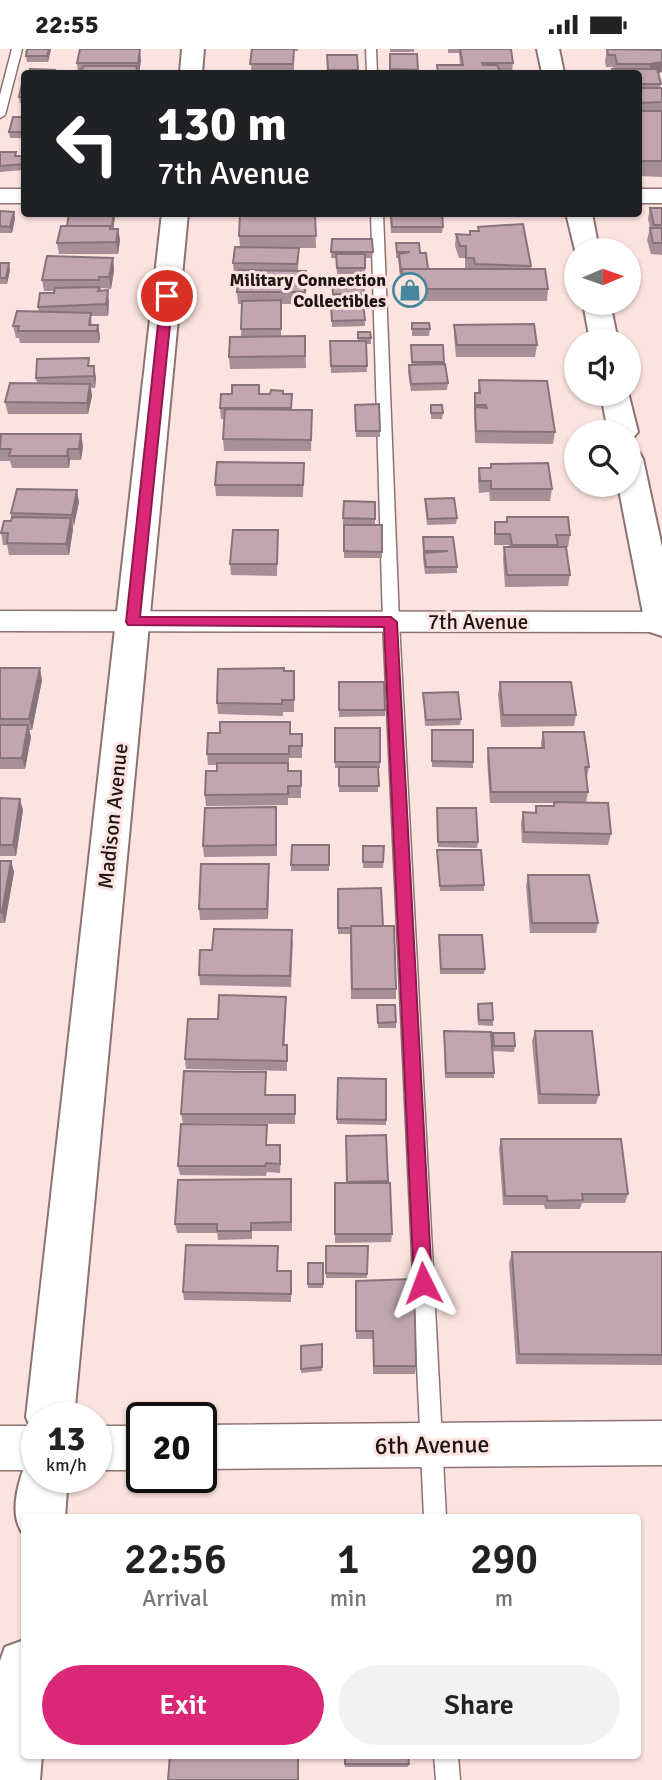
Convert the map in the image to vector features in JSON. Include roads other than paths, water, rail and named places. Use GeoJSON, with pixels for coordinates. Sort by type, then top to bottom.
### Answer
{"type":"FeatureCollection","features":[{"type":"Feature","properties":{"kind":"street"},"geometry":{"type":"LineString","coordinates":[[191,70],[193,49]]}},
{"type":"Feature","properties":{"kind":"street"},"geometry":{"type":"LineString","coordinates":[[548,49],[552,70]]}},
{"type":"Feature","properties":{"kind":"street"},"geometry":{"type":"LineString","coordinates":[[0,196],[21,196]]}},
{"type":"Feature","properties":{"kind":"street"},"geometry":{"type":"LineString","coordinates":[[642,196],[662,196]]}},
{"type":"Feature","properties":{"kind":"street","name":"Madison Avenue"},"geometry":{"type":"LineString","coordinates":[[52,1402],[175,217]]}},
{"type":"Feature","properties":{"kind":"street"},"geometry":{"type":"LineString","coordinates":[[580,217],[584,238]]}},
{"type":"Feature","properties":{"kind":"street"},"geometry":{"type":"LineString","coordinates":[[636,497],[662,622]]}},
{"type":"Feature","properties":{"kind":"street","name":"7th Avenue"},"geometry":{"type":"LineString","coordinates":[[0,621],[662,622]]}},
{"type":"Feature","properties":{"kind":"street","name":"6th Avenue"},"geometry":{"type":"LineString","coordinates":[[217,1447],[662,1443]]}},
{"type":"Feature","properties":{"kind":"street"},"geometry":{"type":"LineString","coordinates":[[0,1448],[21,1448]]}},
{"type":"Feature","properties":{"kind":"street"},"geometry":{"type":"LineString","coordinates":[[40,1514],[42,1493]]}},
{"type":"Feature","properties":{"kind":"street"},"geometry":{"type":"LineString","coordinates":[[13,1780],[21,1697]]}},
{"type":"Feature","properties":{"kind":"lane"},"geometry":{"type":"LineString","coordinates":[[0,115],[17,49]]}},
{"type":"Feature","properties":{"kind":"lane"},"geometry":{"type":"LineString","coordinates":[[371,49],[372,70]]}},
{"type":"Feature","properties":{"kind":"lane"},"geometry":{"type":"LineString","coordinates":[[377,217],[391,622],[435,1514]]}},
{"type":"Feature","properties":{"kind":"lane"},"geometry":{"type":"LineString","coordinates":[[446,1759],[448,1780]]}},
{"type":"Feature","properties":{"kind":"place","name":"Military Connection Collectibles"},"geometry":{"type":"Point","coordinates":[410,290]}}]}
